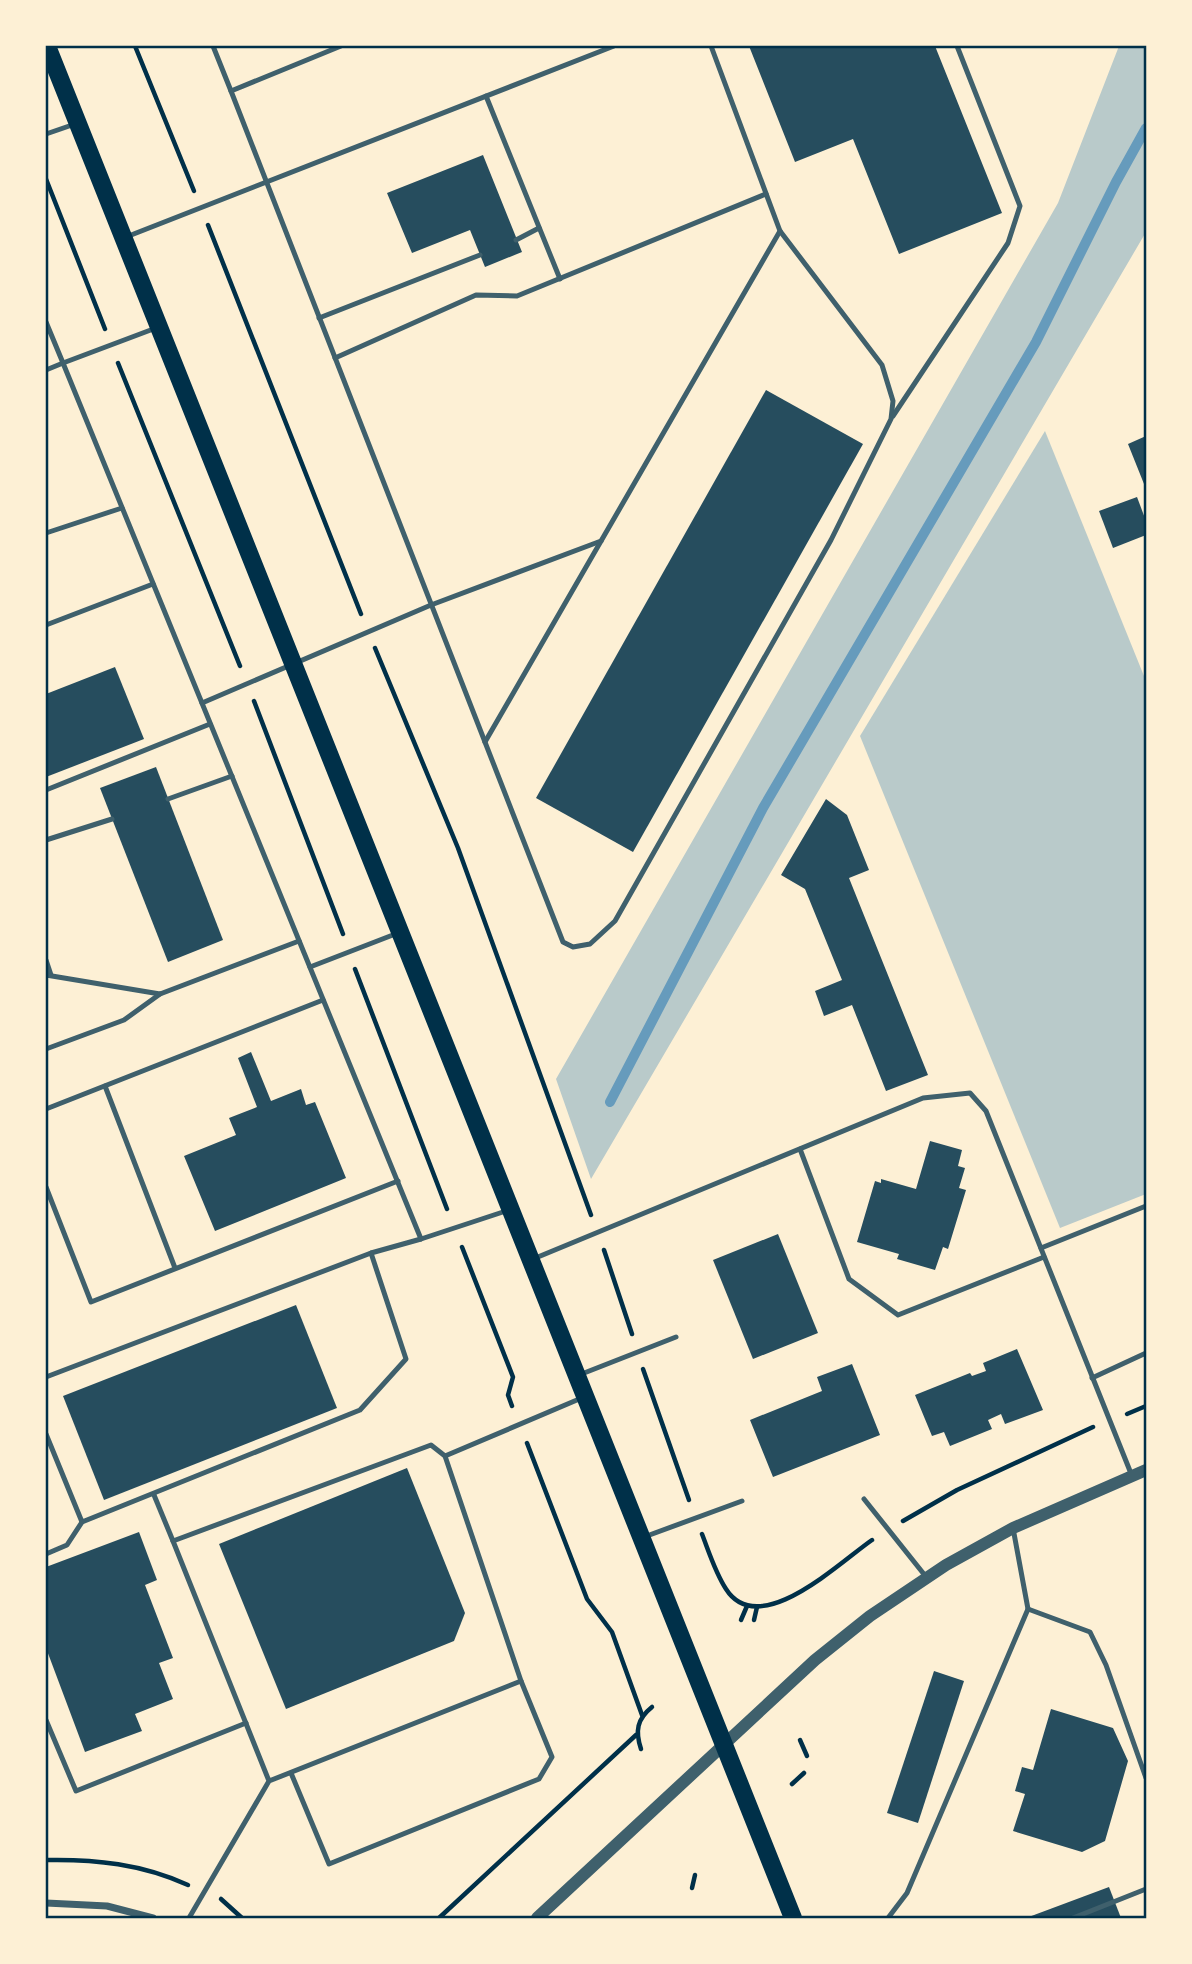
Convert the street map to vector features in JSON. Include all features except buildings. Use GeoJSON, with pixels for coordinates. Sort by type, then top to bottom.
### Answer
{"type":"FeatureCollection","features":[{"type":"Feature","properties":{"kind":"main road"},"geometry":{"type":"LineString","coordinates":[[47,46],[793,1919]]}},
{"type":"Feature","properties":{"kind":"street"},"geometry":{"type":"LineString","coordinates":[[537,1919],[815,1660],[870,1616],[927,1578],[1013,1528],[1146,1470]]}},
{"type":"Feature","properties":{"kind":"street"},"geometry":{"type":"LineString","coordinates":[[46,1903],[107,1906],[153,1919]]}},
{"type":"Feature","properties":{"kind":"lane"},"geometry":{"type":"LineString","coordinates":[[213,46],[563,942],[573,947],[590,944],[615,921],[831,540],[891,419],[1008,243],[1020,206],[957,46]]}},
{"type":"Feature","properties":{"kind":"lane"},"geometry":{"type":"LineString","coordinates":[[231,91],[341,46]]}},
{"type":"Feature","properties":{"kind":"lane"},"geometry":{"type":"LineString","coordinates":[[123,238],[614,46]]}},
{"type":"Feature","properties":{"kind":"lane"},"geometry":{"type":"LineString","coordinates":[[711,46],[780,231],[882,365],[893,401],[891,419]]}},
{"type":"Feature","properties":{"kind":"lane"},"geometry":{"type":"LineString","coordinates":[[486,96],[560,279]]}},
{"type":"Feature","properties":{"kind":"lane"},"geometry":{"type":"LineString","coordinates":[[46,134],[78,123]]}},
{"type":"Feature","properties":{"kind":"lane"},"geometry":{"type":"LineString","coordinates":[[335,358],[476,295],[517,296],[766,194]]}},
{"type":"Feature","properties":{"kind":"lane"},"geometry":{"type":"LineString","coordinates":[[516,240],[539,228]]}},
{"type":"Feature","properties":{"kind":"lane"},"geometry":{"type":"LineString","coordinates":[[485,742],[780,231]]}},
{"type":"Feature","properties":{"kind":"lane"},"geometry":{"type":"LineString","coordinates":[[320,318],[480,255]]}},
{"type":"Feature","properties":{"kind":"lane"},"geometry":{"type":"LineString","coordinates":[[46,322],[421,1239]]}},
{"type":"Feature","properties":{"kind":"lane"},"geometry":{"type":"LineString","coordinates":[[46,370],[159,327]]}},
{"type":"Feature","properties":{"kind":"lane"},"geometry":{"type":"LineString","coordinates":[[46,533],[122,508]]}},
{"type":"Feature","properties":{"kind":"lane"},"geometry":{"type":"LineString","coordinates":[[202,704],[431,605],[601,541]]}},
{"type":"Feature","properties":{"kind":"lane"},"geometry":{"type":"LineString","coordinates":[[46,625],[153,584]]}},
{"type":"Feature","properties":{"kind":"lane"},"geometry":{"type":"LineString","coordinates":[[46,790],[211,724]]}},
{"type":"Feature","properties":{"kind":"lane"},"geometry":{"type":"LineString","coordinates":[[168,799],[232,776]]}},
{"type":"Feature","properties":{"kind":"lane"},"geometry":{"type":"LineString","coordinates":[[46,841],[112,819]]}},
{"type":"Feature","properties":{"kind":"lane"},"geometry":{"type":"LineString","coordinates":[[310,967],[400,932]]}},
{"type":"Feature","properties":{"kind":"lane"},"geometry":{"type":"LineString","coordinates":[[46,1049],[124,1020],[160,994],[299,941]]}},
{"type":"Feature","properties":{"kind":"lane"},"geometry":{"type":"LineString","coordinates":[[46,960],[48,975],[160,994]]}},
{"type":"Feature","properties":{"kind":"lane"},"geometry":{"type":"LineString","coordinates":[[46,1109],[323,1000]]}},
{"type":"Feature","properties":{"kind":"lane"},"geometry":{"type":"LineString","coordinates":[[104,1086],[176,1268]]}},
{"type":"Feature","properties":{"kind":"lane"},"geometry":{"type":"LineString","coordinates":[[530,1260],[923,1098],[970,1093],[986,1111],[1132,1476]]}},
{"type":"Feature","properties":{"kind":"lane"},"geometry":{"type":"LineString","coordinates":[[800,1149],[849,1279],[898,1315],[1044,1257]]}},
{"type":"Feature","properties":{"kind":"lane"},"geometry":{"type":"LineString","coordinates":[[46,1187],[91,1302],[398,1181]]}},
{"type":"Feature","properties":{"kind":"lane"},"geometry":{"type":"LineString","coordinates":[[1041,1248],[1146,1206]]}},
{"type":"Feature","properties":{"kind":"lane"},"geometry":{"type":"LineString","coordinates":[[46,1377],[371,1253],[511,1210]]}},
{"type":"Feature","properties":{"kind":"lane"},"geometry":{"type":"LineString","coordinates":[[46,1554],[67,1545],[82,1522],[360,1410],[406,1359],[371,1253]]}},
{"type":"Feature","properties":{"kind":"lane"},"geometry":{"type":"LineString","coordinates":[[576,1376],[676,1337]]}},
{"type":"Feature","properties":{"kind":"lane"},"geometry":{"type":"LineString","coordinates":[[1093,1377],[1146,1353]]}},
{"type":"Feature","properties":{"kind":"lane"},"geometry":{"type":"LineString","coordinates":[[444,1456],[585,1397]]}},
{"type":"Feature","properties":{"kind":"lane"},"geometry":{"type":"LineString","coordinates":[[46,1434],[82,1522]]}},
{"type":"Feature","properties":{"kind":"lane"},"geometry":{"type":"LineString","coordinates":[[173,1541],[431,1445],[444,1456],[521,1681],[552,1757],[539,1779],[329,1864],[291,1773]]}},
{"type":"Feature","properties":{"kind":"lane"},"geometry":{"type":"LineString","coordinates":[[154,1494],[269,1781]]}},
{"type":"Feature","properties":{"kind":"lane"},"geometry":{"type":"LineString","coordinates":[[864,1499],[927,1578]]}},
{"type":"Feature","properties":{"kind":"lane"},"geometry":{"type":"LineString","coordinates":[[641,1538],[742,1501]]}},
{"type":"Feature","properties":{"kind":"lane"},"geometry":{"type":"LineString","coordinates":[[888,1919],[907,1893],[1028,1609],[1013,1528]]}},
{"type":"Feature","properties":{"kind":"lane"},"geometry":{"type":"LineString","coordinates":[[1028,1609],[1090,1632],[1106,1665],[1146,1778]]}},
{"type":"Feature","properties":{"kind":"lane"},"geometry":{"type":"LineString","coordinates":[[189,1919],[269,1781],[521,1681]]}},
{"type":"Feature","properties":{"kind":"lane"},"geometry":{"type":"LineString","coordinates":[[46,1720],[76,1791],[246,1723]]}},
{"type":"Feature","properties":{"kind":"lane"},"geometry":{"type":"LineString","coordinates":[[1073,1919],[1146,1889]]}},
{"type":"Feature","properties":{"kind":"path"},"geometry":{"type":"LineString","coordinates":[[135,46],[458,848],[598,1232],[696,1518],[727,1591],[747,1606],[772,1606],[789,1599],[889,1529],[969,1484],[1051,1444],[1146,1406]]}},
{"type":"Feature","properties":{"kind":"path"},"geometry":{"type":"LineString","coordinates":[[741,1620],[747,1606]]}},
{"type":"Feature","properties":{"kind":"path"},"geometry":{"type":"LineString","coordinates":[[754,1620],[757,1607]]}},
{"type":"Feature","properties":{"kind":"path"},"geometry":{"type":"LineString","coordinates":[[439,1919],[636,1734],[642,1715],[652,1707]]}},
{"type":"Feature","properties":{"kind":"path"},"geometry":{"type":"LineString","coordinates":[[636,1734],[641,1749]]}},
{"type":"Feature","properties":{"kind":"path"},"geometry":{"type":"LineString","coordinates":[[800,1740],[807,1756]]}},
{"type":"Feature","properties":{"kind":"path"},"geometry":{"type":"LineString","coordinates":[[792,1784],[804,1773]]}},
{"type":"Feature","properties":{"kind":"path"},"geometry":{"type":"LineString","coordinates":[[46,1860],[88,1859],[128,1865],[173,1878],[225,1901],[242,1919]]}},
{"type":"Feature","properties":{"kind":"path"},"geometry":{"type":"LineString","coordinates":[[692,1888],[695,1875]]}},
{"type":"Feature","properties":{"kind":"shaded area"},"geometry":{"type":"Polygon","coordinates":[[[1119,46],[1146,46],[1146,232],[591,1179],[556,1079],[1058,203],[1119,46]]]}},
{"type":"Feature","properties":{"kind":"shaded area"},"geometry":{"type":"Polygon","coordinates":[[[1045,431],[1146,681],[1146,1194],[1060,1228],[860,736],[1045,431]]]}},
{"type":"Feature","properties":{"kind":"waterway"},"geometry":{"type":"LineString","coordinates":[[610,1102],[763,808],[1036,342],[1146,128]]}}]}
